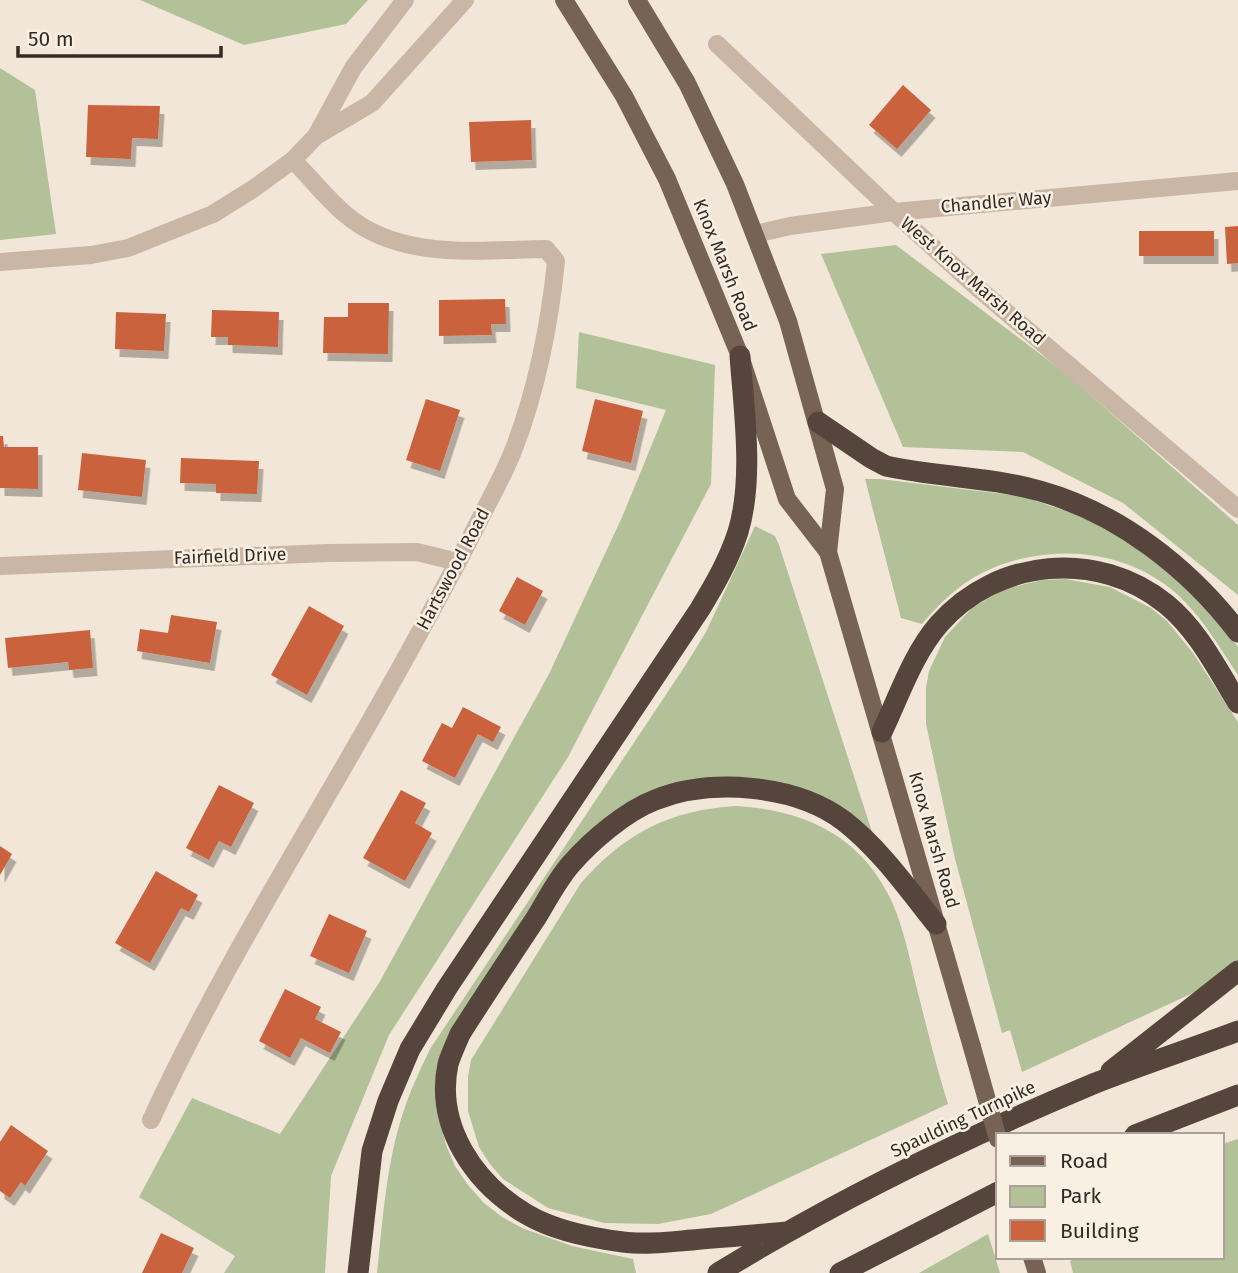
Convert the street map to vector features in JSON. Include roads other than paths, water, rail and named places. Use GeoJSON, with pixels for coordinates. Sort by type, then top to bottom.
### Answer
{"type":"FeatureCollection","features":[{"type":"Feature","properties":{"kind":"highway"},"geometry":{"type":"LineString","coordinates":[[358,1273],[372,1151],[388,1101],[410,1049],[447,988],[700,609],[725,567],[738,532],[743,508],[746,457],[740,356]]}},
{"type":"Feature","properties":{"kind":"highway"},"geometry":{"type":"LineString","coordinates":[[818,422],[887,466],[1040,491],[1093,511],[1177,565],[1216,604],[1238,632]]}},
{"type":"Feature","properties":{"kind":"highway"},"geometry":{"type":"LineString","coordinates":[[882,732],[924,644],[939,624],[955,608],[984,587],[1040,568],[1086,568],[1129,581],[1148,591],[1167,604],[1197,636],[1238,703]]}},
{"type":"Feature","properties":{"kind":"highway"},"geometry":{"type":"LineString","coordinates":[[787,1232],[661,1242],[624,1242],[568,1231],[526,1214],[488,1184],[465,1157],[449,1124],[446,1089],[449,1063],[460,1034],[570,865],[600,835],[629,815],[654,800],[695,789],[730,787],[764,790],[791,796],[842,820],[885,862],[936,924]]}},
{"type":"Feature","properties":{"kind":"highway"},"geometry":{"type":"LineString","coordinates":[[1094,1084],[1238,971]]}},
{"type":"Feature","properties":{"kind":"highway","name":"Spaulding Turnpike"},"geometry":{"type":"LineString","coordinates":[[718,1273],[787,1232],[944,1150],[1094,1084],[1238,1031]]}},
{"type":"Feature","properties":{"kind":"highway"},"geometry":{"type":"LineString","coordinates":[[1140,1133],[1238,1095]]}},
{"type":"Feature","properties":{"kind":"highway"},"geometry":{"type":"LineString","coordinates":[[843,1272],[996,1193]]}},
{"type":"Feature","properties":{"kind":"main road","name":"Knox Marsh Road"},"geometry":{"type":"LineString","coordinates":[[564,0],[624,96],[667,179],[740,356],[787,499],[828,552],[996,1133]]}},
{"type":"Feature","properties":{"kind":"main road","name":"Knox Marsh Road"},"geometry":{"type":"LineString","coordinates":[[637,0],[687,83],[756,234],[788,321],[835,489],[828,552]]}},
{"type":"Feature","properties":{"kind":"main road"},"geometry":{"type":"LineString","coordinates":[[652,0],[656,29]]}},
{"type":"Feature","properties":{"kind":"street"},"geometry":{"type":"LineString","coordinates":[[0,262],[91,256],[128,248],[213,214],[253,189],[293,160],[316,136],[353,68],[405,0]]}},
{"type":"Feature","properties":{"kind":"street"},"geometry":{"type":"LineString","coordinates":[[316,136],[372,103],[465,0]]}},
{"type":"Feature","properties":{"kind":"street","name":"West Knox Marsh Road"},"geometry":{"type":"LineString","coordinates":[[717,44],[979,289],[1238,509]]}},
{"type":"Feature","properties":{"kind":"street","name":"Hartswood Road"},"geometry":{"type":"LineString","coordinates":[[151,1120],[192,1036],[365,732],[458,562],[513,454],[526,415],[551,298],[556,261],[546,249],[470,250],[400,244],[369,231],[345,214],[293,160]]}},
{"type":"Feature","properties":{"kind":"street","name":"Chandler Way"},"geometry":{"type":"LineString","coordinates":[[756,234],[790,226],[894,212],[1238,181]]}},
{"type":"Feature","properties":{"kind":"street","name":"Fairfield Drive"},"geometry":{"type":"LineString","coordinates":[[0,566],[416,552],[458,562]]}}]}
